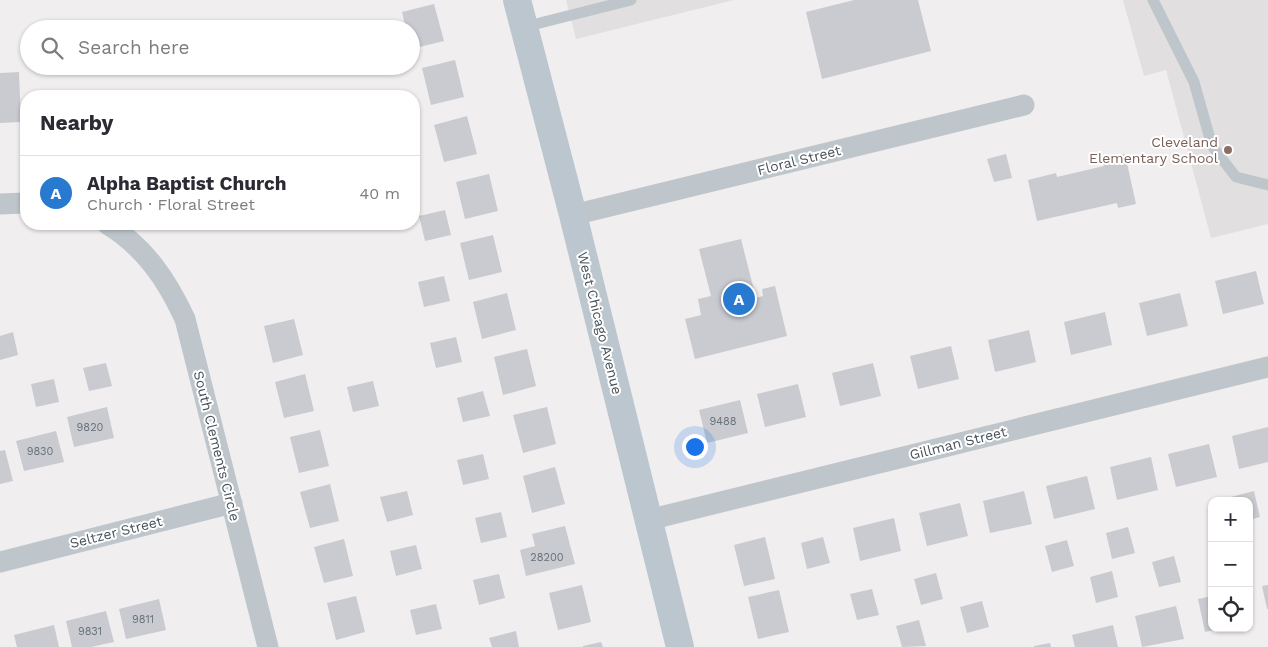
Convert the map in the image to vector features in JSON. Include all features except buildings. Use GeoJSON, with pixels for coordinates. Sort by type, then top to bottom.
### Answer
{"type":"FeatureCollection","features":[{"type":"Feature","properties":{"kind":"street","name":"West Chicago Avenue"},"geometry":{"type":"LineString","coordinates":[[517,0],[573,215],[680,647]]}},
{"type":"Feature","properties":{"kind":"street","name":"Floral Street"},"geometry":{"type":"LineString","coordinates":[[573,215],[1024,105]]}},
{"type":"Feature","properties":{"kind":"street"},"geometry":{"type":"LineString","coordinates":[[0,204],[20,203]]}},
{"type":"Feature","properties":{"kind":"street","name":"South Clements Circle"},"geometry":{"type":"LineString","coordinates":[[115,230],[145,254],[162,274],[185,319],[268,647]]}},
{"type":"Feature","properties":{"kind":"street","name":"Gillman Street"},"geometry":{"type":"LineString","coordinates":[[648,520],[1268,367]]}},
{"type":"Feature","properties":{"kind":"street","name":"Seltzer Street"},"geometry":{"type":"LineString","coordinates":[[0,562],[232,503]]}},
{"type":"Feature","properties":{"kind":"lane"},"geometry":{"type":"LineString","coordinates":[[524,27],[631,0]]}},
{"type":"Feature","properties":{"kind":"lane"},"geometry":{"type":"LineString","coordinates":[[1153,0],[1194,82],[1212,146],[1236,177],[1268,185]]}},
{"type":"Feature","properties":{"kind":"shaded area"},"geometry":{"type":"Polygon","coordinates":[[[566,0],[734,0],[576,39],[566,0]]]}},
{"type":"Feature","properties":{"kind":"shaded area","name":"Cleveland Elementary School"},"geometry":{"type":"Polygon","coordinates":[[[1123,0],[1268,0],[1268,224],[1211,238],[1166,70],[1144,76],[1123,0]]]}},
{"type":"Feature","properties":{"kind":"place","name":"Cleveland Elementary School"},"geometry":{"type":"Point","coordinates":[1228,150]}},
{"type":"Feature","properties":{"kind":"place","name":"Alpha Baptist Church"},"geometry":{"type":"Point","coordinates":[739,299]}}]}
